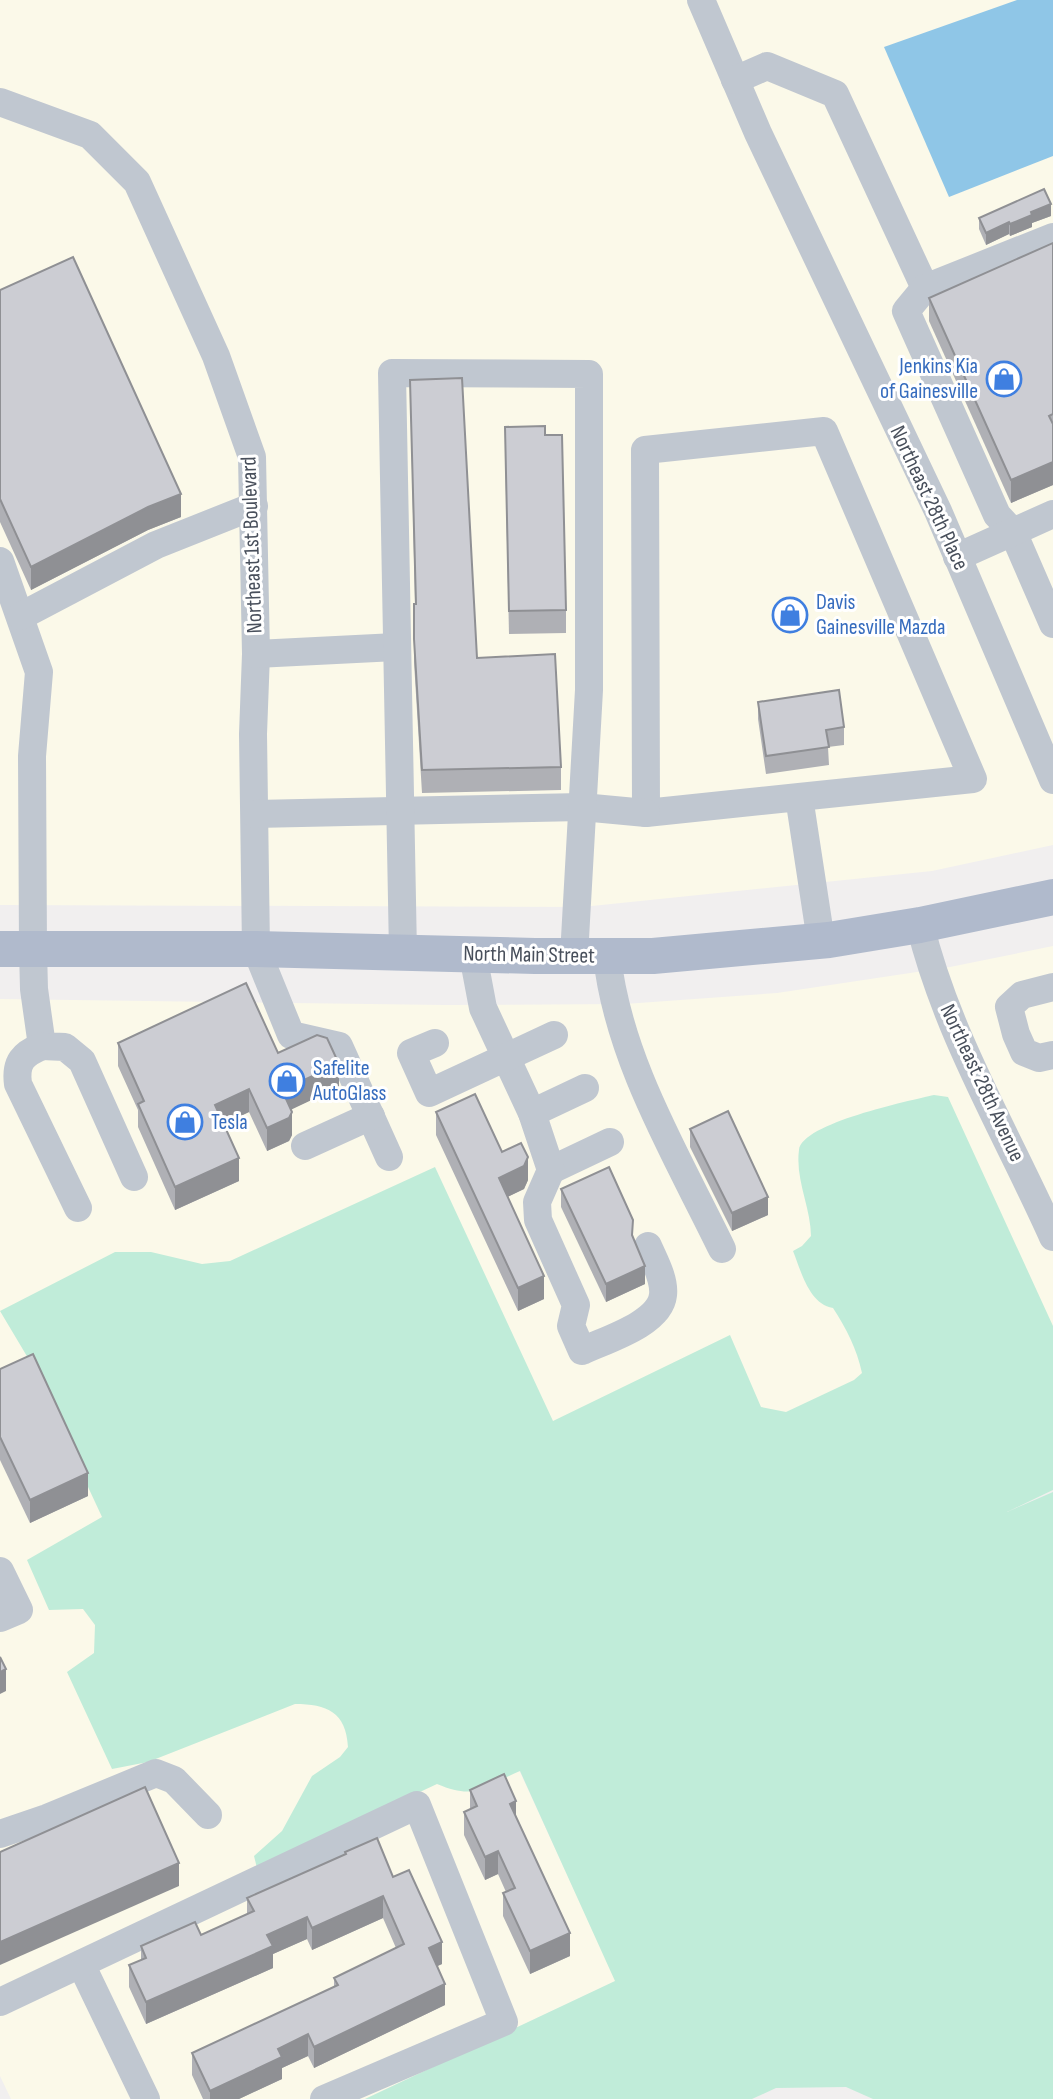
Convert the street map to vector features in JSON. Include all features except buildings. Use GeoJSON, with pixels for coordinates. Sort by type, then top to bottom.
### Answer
{"type":"FeatureCollection","features":[{"type":"Feature","properties":{"kind":"main road","name":"North Main Street"},"geometry":{"type":"LineString","coordinates":[[16,949],[256,949],[653,956],[821,941],[920,925],[1053,897]]}},
{"type":"Feature","properties":{"kind":"street","name":"Northeast 28th Place"},"geometry":{"type":"LineString","coordinates":[[701,0],[735,80],[957,557],[1053,780]]}},
{"type":"Feature","properties":{"kind":"street"},"geometry":{"type":"LineString","coordinates":[[735,80],[767,66],[835,94],[925,288]]}},
{"type":"Feature","properties":{"kind":"street","name":"Northeast 1st Boulevard"},"geometry":{"type":"LineString","coordinates":[[0,102],[90,135],[137,182],[216,356],[252,457],[256,949]]}},
{"type":"Feature","properties":{"kind":"street"},"geometry":{"type":"LineString","coordinates":[[1053,237],[925,288],[906,311],[997,515],[1013,532],[1053,624]]}},
{"type":"Feature","properties":{"kind":"street"},"geometry":{"type":"LineString","coordinates":[[403,953],[392,373],[589,374],[589,690],[582,807],[591,956],[611,995],[641,1081],[722,1249]]}},
{"type":"Feature","properties":{"kind":"street"},"geometry":{"type":"LineString","coordinates":[[255,814],[582,807],[646,813],[973,779],[824,431],[645,450],[646,813]]}},
{"type":"Feature","properties":{"kind":"street"},"geometry":{"type":"LineString","coordinates":[[21,616],[156,545],[254,506]]}},
{"type":"Feature","properties":{"kind":"street"},"geometry":{"type":"LineString","coordinates":[[957,557],[1053,514]]}},
{"type":"Feature","properties":{"kind":"street"},"geometry":{"type":"LineString","coordinates":[[0,561],[39,672],[16,949],[34,989],[42,1046]]}},
{"type":"Feature","properties":{"kind":"street"},"geometry":{"type":"LineString","coordinates":[[256,654],[396,647]]}},
{"type":"Feature","properties":{"kind":"street"},"geometry":{"type":"LineString","coordinates":[[799,797],[821,941]]}},
{"type":"Feature","properties":{"kind":"street","name":"Northeast 28th Avenue"},"geometry":{"type":"LineString","coordinates":[[920,925],[931,972],[1053,1237]]}},
{"type":"Feature","properties":{"kind":"street"},"geometry":{"type":"LineString","coordinates":[[256,949],[291,1035],[339,1046],[389,1157]]}},
{"type":"Feature","properties":{"kind":"street"},"geometry":{"type":"LineString","coordinates":[[473,955],[483,1008],[532,1113],[551,1170]]}},
{"type":"Feature","properties":{"kind":"street"},"geometry":{"type":"LineString","coordinates":[[1053,987],[1022,995],[1009,1007],[1024,1052],[1039,1058],[1053,1055]]}},
{"type":"Feature","properties":{"kind":"street"},"geometry":{"type":"LineString","coordinates":[[435,1043],[411,1053],[429,1093],[554,1035]]}},
{"type":"Feature","properties":{"kind":"street"},"geometry":{"type":"LineString","coordinates":[[78,1208],[18,1084],[18,1062],[25,1055],[42,1046],[65,1047],[82,1061],[134,1177]]}},
{"type":"Feature","properties":{"kind":"street"},"geometry":{"type":"LineString","coordinates":[[532,1113],[585,1088]]}},
{"type":"Feature","properties":{"kind":"street"},"geometry":{"type":"LineString","coordinates":[[305,1146],[371,1116]]}},
{"type":"Feature","properties":{"kind":"street"},"geometry":{"type":"LineString","coordinates":[[610,1142],[551,1170],[537,1202],[538,1220],[576,1305],[571,1326],[582,1351],[647,1320],[657,1311],[663,1294],[660,1274],[648,1246]]}},
{"type":"Feature","properties":{"kind":"street"},"geometry":{"type":"LineString","coordinates":[[0,1571],[10,1614]]}},
{"type":"Feature","properties":{"kind":"street"},"geometry":{"type":"LineString","coordinates":[[0,1834],[156,1773],[174,1780],[208,1815]]}},
{"type":"Feature","properties":{"kind":"street"},"geometry":{"type":"LineString","coordinates":[[0,2002],[417,1805],[504,2022],[324,2099]]}},
{"type":"Feature","properties":{"kind":"street"},"geometry":{"type":"LineString","coordinates":[[81,1964],[146,2099]]}},
{"type":"Feature","properties":{"kind":"shaded area"},"geometry":{"type":"Polygon","coordinates":[[[0,0],[1053,0],[1053,845],[932,871],[582,907],[0,905],[0,0]]]}},
{"type":"Feature","properties":{"kind":"shaded area"},"geometry":{"type":"Polygon","coordinates":[[[1053,946],[1053,1490],[508,1746],[616,1981],[365,2099],[11,2099],[0,2076],[0,999],[445,1005],[625,1004],[777,993],[950,967],[1053,946]]]}},
{"type":"Feature","properties":{"kind":"green space"},"geometry":{"type":"Polygon","coordinates":[[[934,1095],[948,1097],[1053,1326],[1053,1490],[1007,1512],[1053,1492],[1053,2099],[873,2099],[846,2087],[776,2088],[752,2099],[365,2099],[615,1981],[520,1771],[480,1790],[462,1791],[437,1784],[257,1868],[254,1856],[282,1831],[312,1776],[340,1757],[348,1747],[343,1726],[333,1712],[295,1704],[148,1762],[112,1769],[67,1672],[94,1653],[95,1625],[83,1609],[49,1610],[27,1560],[102,1517],[28,1358],[0,1311],[115,1252],[151,1252],[202,1264],[230,1261],[435,1167],[553,1421],[730,1335],[761,1407],[786,1412],[854,1380],[862,1373],[842,1323],[833,1308],[812,1293],[793,1251],[811,1236],[799,1172],[799,1150],[805,1140],[836,1122],[934,1095]]]}},
{"type":"Feature","properties":{"kind":"water"},"geometry":{"type":"Polygon","coordinates":[[[1017,0],[1053,0],[1053,156],[949,197],[884,47],[1017,0]]]}},
{"type":"Feature","properties":{"kind":"place","name":"Jenkins Kia of Gainesville"},"geometry":{"type":"Point","coordinates":[1004,379]}},
{"type":"Feature","properties":{"kind":"place","name":"Davis Gainesville Mazda"},"geometry":{"type":"Point","coordinates":[790,615]}},
{"type":"Feature","properties":{"kind":"place","name":"Safelite AutoGlass"},"geometry":{"type":"Point","coordinates":[287,1081]}},
{"type":"Feature","properties":{"kind":"place","name":"Tesla"},"geometry":{"type":"Point","coordinates":[185,1122]}}]}
